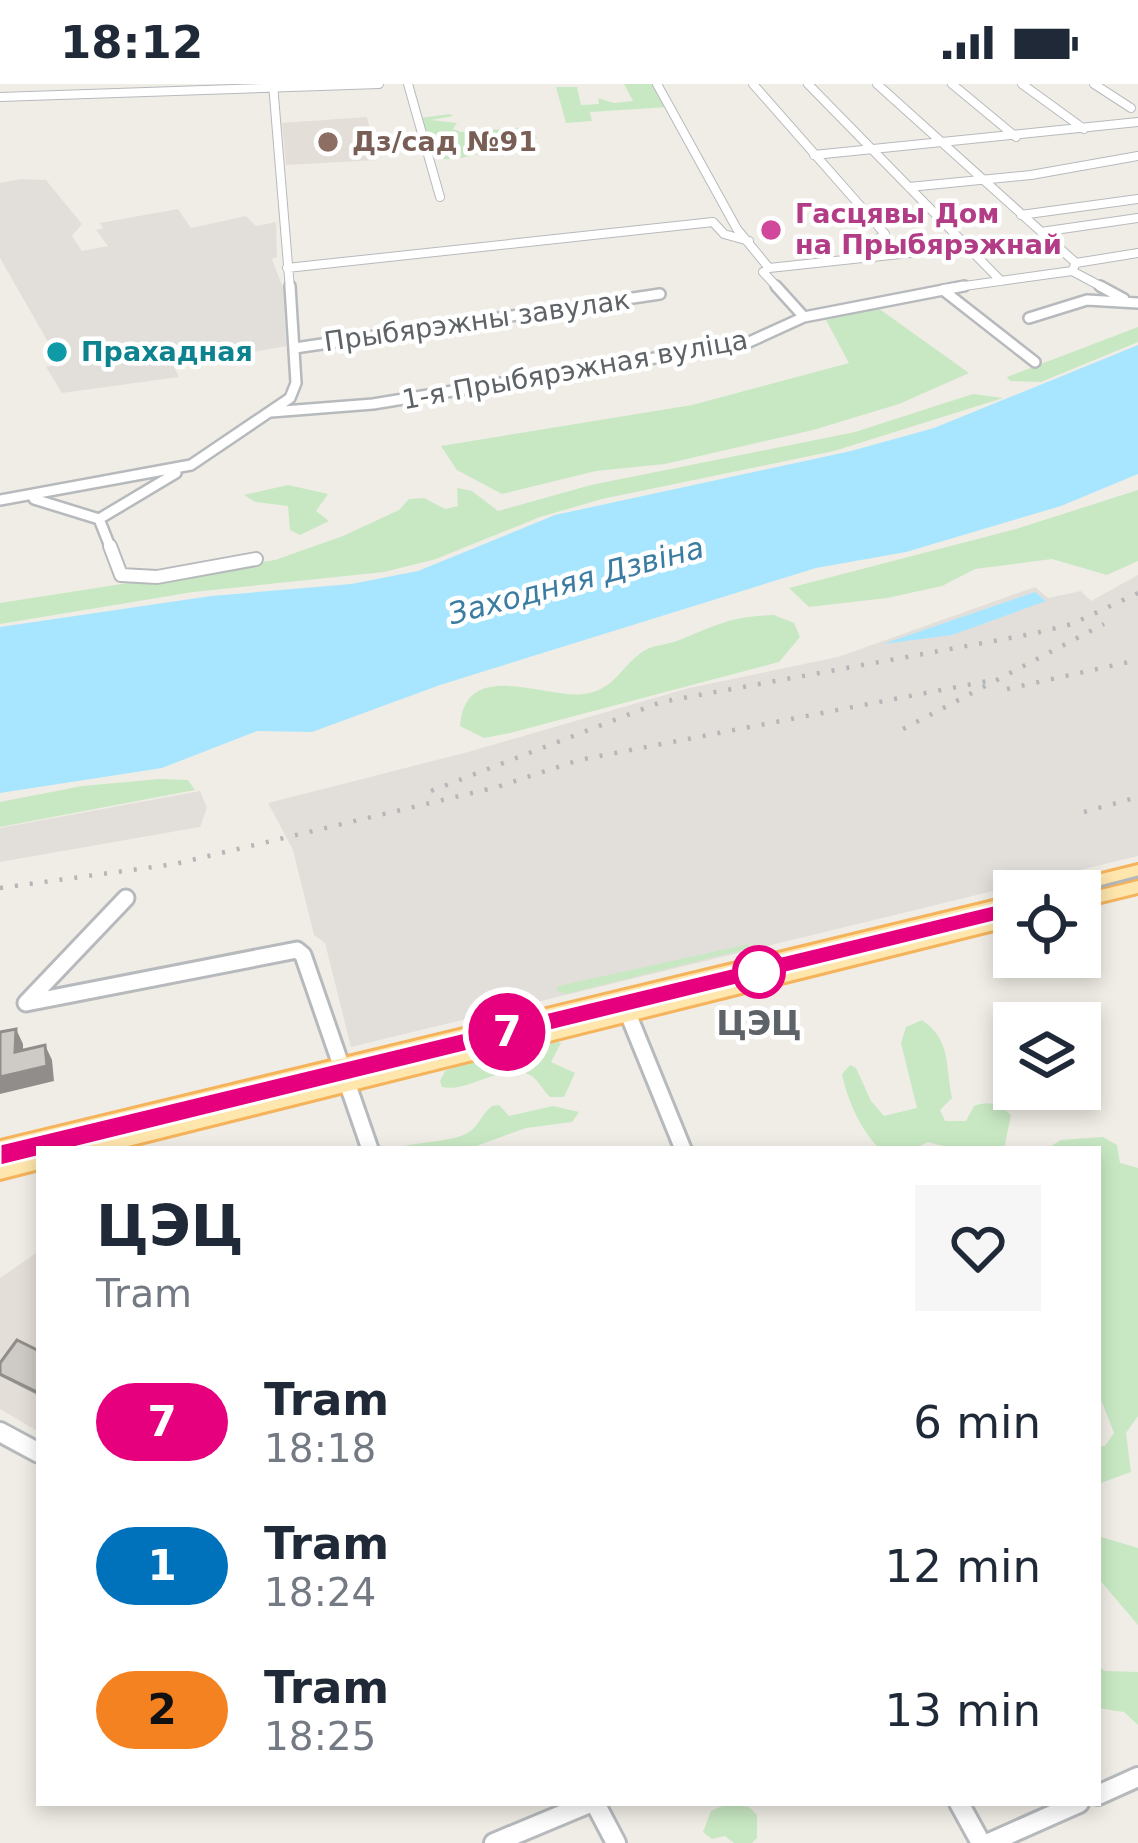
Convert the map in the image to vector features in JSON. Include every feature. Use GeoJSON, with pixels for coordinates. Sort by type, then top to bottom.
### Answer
{"type":"FeatureCollection","features":[{"type":"Feature","properties":{"kind":"main road"},"geometry":{"type":"LineString","coordinates":[[1101,881],[1138,872]]}},
{"type":"Feature","properties":{"kind":"main road"},"geometry":{"type":"LineString","coordinates":[[1101,896],[1138,886]]}},
{"type":"Feature","properties":{"kind":"main road"},"geometry":{"type":"LineString","coordinates":[[0,1150],[345,1074],[766,970],[993,908]]}},
{"type":"Feature","properties":{"kind":"main road"},"geometry":{"type":"LineString","coordinates":[[766,970],[993,922]]}},
{"type":"Feature","properties":{"kind":"main road"},"geometry":{"type":"LineString","coordinates":[[93,1146],[345,1074]]}},
{"type":"Feature","properties":{"kind":"main road"},"geometry":{"type":"LineString","coordinates":[[0,1169],[36,1161]]}},
{"type":"Feature","properties":{"kind":"street"},"geometry":{"type":"LineString","coordinates":[[0,97],[379,84]]}},
{"type":"Feature","properties":{"kind":"street"},"geometry":{"type":"LineString","coordinates":[[408,84],[440,196]]}},
{"type":"Feature","properties":{"kind":"street","name":"1-я Прыбярэжная вуліца"},"geometry":{"type":"LineString","coordinates":[[271,412],[373,404],[747,343],[804,317],[802,309],[770,284],[763,272],[769,268],[737,229],[657,84]]}},
{"type":"Feature","properties":{"kind":"street"},"geometry":{"type":"LineString","coordinates":[[753,84],[885,234],[866,247],[873,258]]}},
{"type":"Feature","properties":{"kind":"street"},"geometry":{"type":"LineString","coordinates":[[808,84],[1001,281]]}},
{"type":"Feature","properties":{"kind":"street"},"geometry":{"type":"LineString","coordinates":[[877,84],[1074,267],[1133,302]]}},
{"type":"Feature","properties":{"kind":"street"},"geometry":{"type":"LineString","coordinates":[[952,84],[1016,136]]}},
{"type":"Feature","properties":{"kind":"street"},"geometry":{"type":"LineString","coordinates":[[1022,84],[1084,130]]}},
{"type":"Feature","properties":{"kind":"street"},"geometry":{"type":"LineString","coordinates":[[1094,84],[1131,108]]}},
{"type":"Feature","properties":{"kind":"street"},"geometry":{"type":"LineString","coordinates":[[29,498],[99,519],[191,465],[290,398],[296,383],[295,348],[273,85]]}},
{"type":"Feature","properties":{"kind":"street"},"geometry":{"type":"LineString","coordinates":[[814,154],[943,146],[1138,122]]}},
{"type":"Feature","properties":{"kind":"street"},"geometry":{"type":"LineString","coordinates":[[909,187],[1138,156]]}},
{"type":"Feature","properties":{"kind":"street"},"geometry":{"type":"LineString","coordinates":[[1021,215],[1138,199]]}},
{"type":"Feature","properties":{"kind":"street"},"geometry":{"type":"LineString","coordinates":[[1041,232],[1138,218]]}},
{"type":"Feature","properties":{"kind":"street"},"geometry":{"type":"LineString","coordinates":[[287,268],[713,222],[724,234],[749,241]]}},
{"type":"Feature","properties":{"kind":"street"},"geometry":{"type":"LineString","coordinates":[[769,268],[966,247]]}},
{"type":"Feature","properties":{"kind":"street"},"geometry":{"type":"LineString","coordinates":[[804,317],[1138,253]]}},
{"type":"Feature","properties":{"kind":"street"},"geometry":{"type":"LineString","coordinates":[[943,290],[1035,362]]}},
{"type":"Feature","properties":{"kind":"street","name":"Прыбярэжны завулак"},"geometry":{"type":"LineString","coordinates":[[295,348],[660,294]]}},
{"type":"Feature","properties":{"kind":"street"},"geometry":{"type":"LineString","coordinates":[[1030,318],[1087,300],[1133,302]]}},
{"type":"Feature","properties":{"kind":"street"},"geometry":{"type":"LineString","coordinates":[[290,398],[302,409]]}},
{"type":"Feature","properties":{"kind":"street"},"geometry":{"type":"LineString","coordinates":[[0,500],[191,465]]}},
{"type":"Feature","properties":{"kind":"street"},"geometry":{"type":"LineString","coordinates":[[99,519],[124,577],[157,578],[256,559]]}},
{"type":"Feature","properties":{"kind":"street"},"geometry":{"type":"LineString","coordinates":[[126,898],[26,1003],[297,950],[369,1146]]}},
{"type":"Feature","properties":{"kind":"street"},"geometry":{"type":"LineString","coordinates":[[624,1005],[681,1146]]}},
{"type":"Feature","properties":{"kind":"street"},"geometry":{"type":"LineString","coordinates":[[0,1432],[36,1451]]}},
{"type":"Feature","properties":{"kind":"street"},"geometry":{"type":"LineString","coordinates":[[1101,1794],[1138,1777]]}},
{"type":"Feature","properties":{"kind":"street"},"geometry":{"type":"LineString","coordinates":[[494,1843],[585,1806]]}},
{"type":"Feature","properties":{"kind":"street"},"geometry":{"type":"LineString","coordinates":[[594,1806],[616,1843]]}},
{"type":"Feature","properties":{"kind":"street"},"geometry":{"type":"LineString","coordinates":[[961,1806],[985,1843],[1072,1806]]}},
{"type":"Feature","properties":{"kind":"shaded area","name":"Дз/сад №91"},"geometry":{"type":"Polygon","coordinates":[[[367,117],[377,160],[286,165],[282,123],[367,117]]]}},
{"type":"Feature","properties":{"kind":"shaded area"},"geometry":{"type":"Polygon","coordinates":[[[46,180],[82,224],[72,236],[82,251],[108,246],[96,230],[103,228],[100,223],[178,209],[191,228],[246,216],[256,226],[276,222],[277,257],[272,259],[283,288],[286,346],[174,367],[179,377],[62,393],[46,367],[60,363],[0,258],[0,183],[46,180]]]}},
{"type":"Feature","properties":{"kind":"shaded area"},"geometry":{"type":"Polygon","coordinates":[[[1138,575],[1138,856],[1080,870],[993,870],[993,891],[351,1047],[325,943],[314,935],[293,850],[268,803],[689,688],[838,657],[1035,587],[1048,598],[1081,591],[1091,601],[1138,575]]]}},
{"type":"Feature","properties":{"kind":"shaded area"},"geometry":{"type":"Polygon","coordinates":[[[200,791],[207,808],[200,827],[0,862],[0,828],[200,791]]]}},
{"type":"Feature","properties":{"kind":"shaded area"},"geometry":{"type":"Polygon","coordinates":[[[36,1253],[36,1430],[0,1409],[0,1278],[36,1253]]]}},
{"type":"Feature","properties":{"kind":"green space"},"geometry":{"type":"Polygon","coordinates":[[[624,84],[657,84],[669,107],[590,112],[592,121],[566,123],[556,87],[577,87],[581,105],[599,104],[598,98],[614,103],[633,101],[624,84]]]}},
{"type":"Feature","properties":{"kind":"green space"},"geometry":{"type":"Polygon","coordinates":[[[453,116],[431,120],[457,123],[453,129],[461,132],[530,127],[537,138],[493,141],[495,146],[509,148],[454,159],[434,158],[420,118],[453,116]]]}},
{"type":"Feature","properties":{"kind":"green space"},"geometry":{"type":"Polygon","coordinates":[[[878,308],[969,373],[899,404],[813,430],[502,494],[457,470],[441,446],[692,405],[849,363],[826,320],[878,308]]]}},
{"type":"Feature","properties":{"kind":"green space"},"geometry":{"type":"Polygon","coordinates":[[[1138,327],[1138,342],[1041,382],[1007,377],[1138,327]]]}},
{"type":"Feature","properties":{"kind":"green space"},"geometry":{"type":"Polygon","coordinates":[[[973,394],[1003,398],[834,451],[602,499],[540,517],[436,559],[384,572],[193,592],[0,624],[0,603],[275,560],[343,536],[399,510],[409,499],[424,498],[445,509],[458,506],[457,488],[472,491],[498,511],[591,485],[855,432],[973,394]]]}},
{"type":"Feature","properties":{"kind":"green space"},"geometry":{"type":"Polygon","coordinates":[[[288,485],[328,494],[316,511],[329,521],[300,535],[290,530],[288,506],[255,502],[244,495],[288,485]]]}},
{"type":"Feature","properties":{"kind":"green space"},"geometry":{"type":"Polygon","coordinates":[[[1138,490],[1138,561],[1107,575],[1052,559],[975,569],[942,586],[887,598],[809,607],[789,588],[1016,529],[1138,490]]]}},
{"type":"Feature","properties":{"kind":"green space"},"geometry":{"type":"Polygon","coordinates":[[[774,615],[794,623],[800,637],[779,662],[510,733],[484,738],[460,726],[465,705],[476,693],[491,687],[594,692],[650,648],[734,620],[774,615]]]}},
{"type":"Feature","properties":{"kind":"green space"},"geometry":{"type":"Polygon","coordinates":[[[188,780],[195,790],[0,827],[0,802],[82,786],[188,780]]]}},
{"type":"Feature","properties":{"kind":"green space"},"geometry":{"type":"Polygon","coordinates":[[[749,944],[746,949],[566,994],[557,991],[558,986],[749,944]]]}},
{"type":"Feature","properties":{"kind":"green space"},"geometry":{"type":"Polygon","coordinates":[[[922,1020],[932,1028],[946,1055],[952,1098],[940,1110],[945,1121],[966,1121],[974,1106],[993,1104],[993,1110],[1011,1115],[1005,1146],[928,1142],[878,1146],[851,1104],[842,1074],[850,1065],[856,1068],[871,1101],[884,1116],[917,1108],[901,1043],[906,1027],[922,1020]]]}},
{"type":"Feature","properties":{"kind":"green space"},"geometry":{"type":"Polygon","coordinates":[[[554,1041],[561,1043],[551,1062],[575,1073],[564,1097],[550,1097],[533,1077],[520,1072],[442,1087],[445,1071],[458,1065],[509,1057],[554,1041]]]}},
{"type":"Feature","properties":{"kind":"green space"},"geometry":{"type":"Polygon","coordinates":[[[499,1105],[509,1116],[553,1106],[579,1112],[572,1122],[526,1128],[476,1146],[406,1146],[466,1134],[492,1106],[499,1105]]]}},
{"type":"Feature","properties":{"kind":"green space"},"geometry":{"type":"Polygon","coordinates":[[[1103,1137],[1117,1145],[1120,1163],[1138,1168],[1138,1416],[1126,1433],[1131,1472],[1101,1483],[1101,1446],[1114,1433],[1101,1400],[1101,1146],[1051,1146],[1061,1140],[1103,1137]]]}},
{"type":"Feature","properties":{"kind":"green space"},"geometry":{"type":"Polygon","coordinates":[[[1101,1537],[1138,1548],[1138,1625],[1101,1582],[1101,1537]]]}},
{"type":"Feature","properties":{"kind":"green space"},"geometry":{"type":"Polygon","coordinates":[[[1101,1668],[1138,1672],[1138,1725],[1124,1712],[1101,1708],[1101,1668]]]}},
{"type":"Feature","properties":{"kind":"green space"},"geometry":{"type":"Polygon","coordinates":[[[722,1806],[749,1807],[757,1815],[757,1838],[752,1843],[734,1843],[725,1836],[712,1839],[703,1832],[711,1811],[722,1806]]]}},
{"type":"Feature","properties":{"kind":"water","name":"Заходняя Дзвіна"},"geometry":{"type":"Polygon","coordinates":[[[1138,345],[1138,474],[1061,506],[906,552],[816,568],[440,685],[312,732],[257,731],[162,768],[0,793],[0,627],[211,596],[351,584],[418,571],[555,515],[851,451],[934,428],[1138,345]]]}},
{"type":"Feature","properties":{"kind":"water"},"geometry":{"type":"Polygon","coordinates":[[[1035,592],[1046,601],[952,635],[883,644],[1035,592]]]}},
{"type":"Feature","properties":{"kind":"building"},"geometry":{"type":"Polygon","coordinates":[[[16,1029],[15,1052],[45,1045],[47,1066],[0,1077],[0,1032],[16,1029]]]}},
{"type":"Feature","properties":{"kind":"building"},"geometry":{"type":"Polygon","coordinates":[[[17,1340],[36,1350],[36,1392],[0,1374],[0,1363],[17,1340]]]}},
{"type":"Feature","properties":{"kind":"tram line"},"geometry":{"type":"LineString","coordinates":[[1101,887],[1138,877]]}},
{"type":"Feature","properties":{"kind":"tram line"},"geometry":{"type":"LineString","coordinates":[[37,1146],[993,914]]}},
{"type":"Feature","properties":{"kind":"tram line","name":"7"},"geometry":{"type":"LineString","coordinates":[[37,1146],[993,914]]}},
{"type":"Feature","properties":{"kind":"tram line"},"geometry":{"type":"LineString","coordinates":[[0,1155],[36,1146]]}},
{"type":"Feature","properties":{"kind":"tram line","name":"7"},"geometry":{"type":"LineString","coordinates":[[0,1155],[36,1146]]}},
{"type":"Feature","properties":{"kind":"railway"},"geometry":{"type":"LineString","coordinates":[[431,791],[661,702],[1032,634],[1072,624],[1138,593]]}},
{"type":"Feature","properties":{"kind":"railway"},"geometry":{"type":"LineString","coordinates":[[903,729],[1104,624]]}},
{"type":"Feature","properties":{"kind":"railway"},"geometry":{"type":"LineString","coordinates":[[1007,689],[1138,660]]}},
{"type":"Feature","properties":{"kind":"railway"},"geometry":{"type":"LineString","coordinates":[[0,888],[175,864],[497,787],[579,760],[998,679]]}},
{"type":"Feature","properties":{"kind":"railway"},"geometry":{"type":"LineString","coordinates":[[1084,812],[1138,797]]}},
{"type":"Feature","properties":{"kind":"place","name":"Дз/сад №91"},"geometry":{"type":"Point","coordinates":[328,142]}},
{"type":"Feature","properties":{"kind":"place","name":"Гасцявы Дом на Прыбярэжнай"},"geometry":{"type":"Point","coordinates":[771,230]}},
{"type":"Feature","properties":{"kind":"place","name":"Прахадная"},"geometry":{"type":"Point","coordinates":[57,352]}},
{"type":"Feature","properties":{"kind":"place","name":"ЦЭЦ"},"geometry":{"type":"Point","coordinates":[759,972]}}]}
